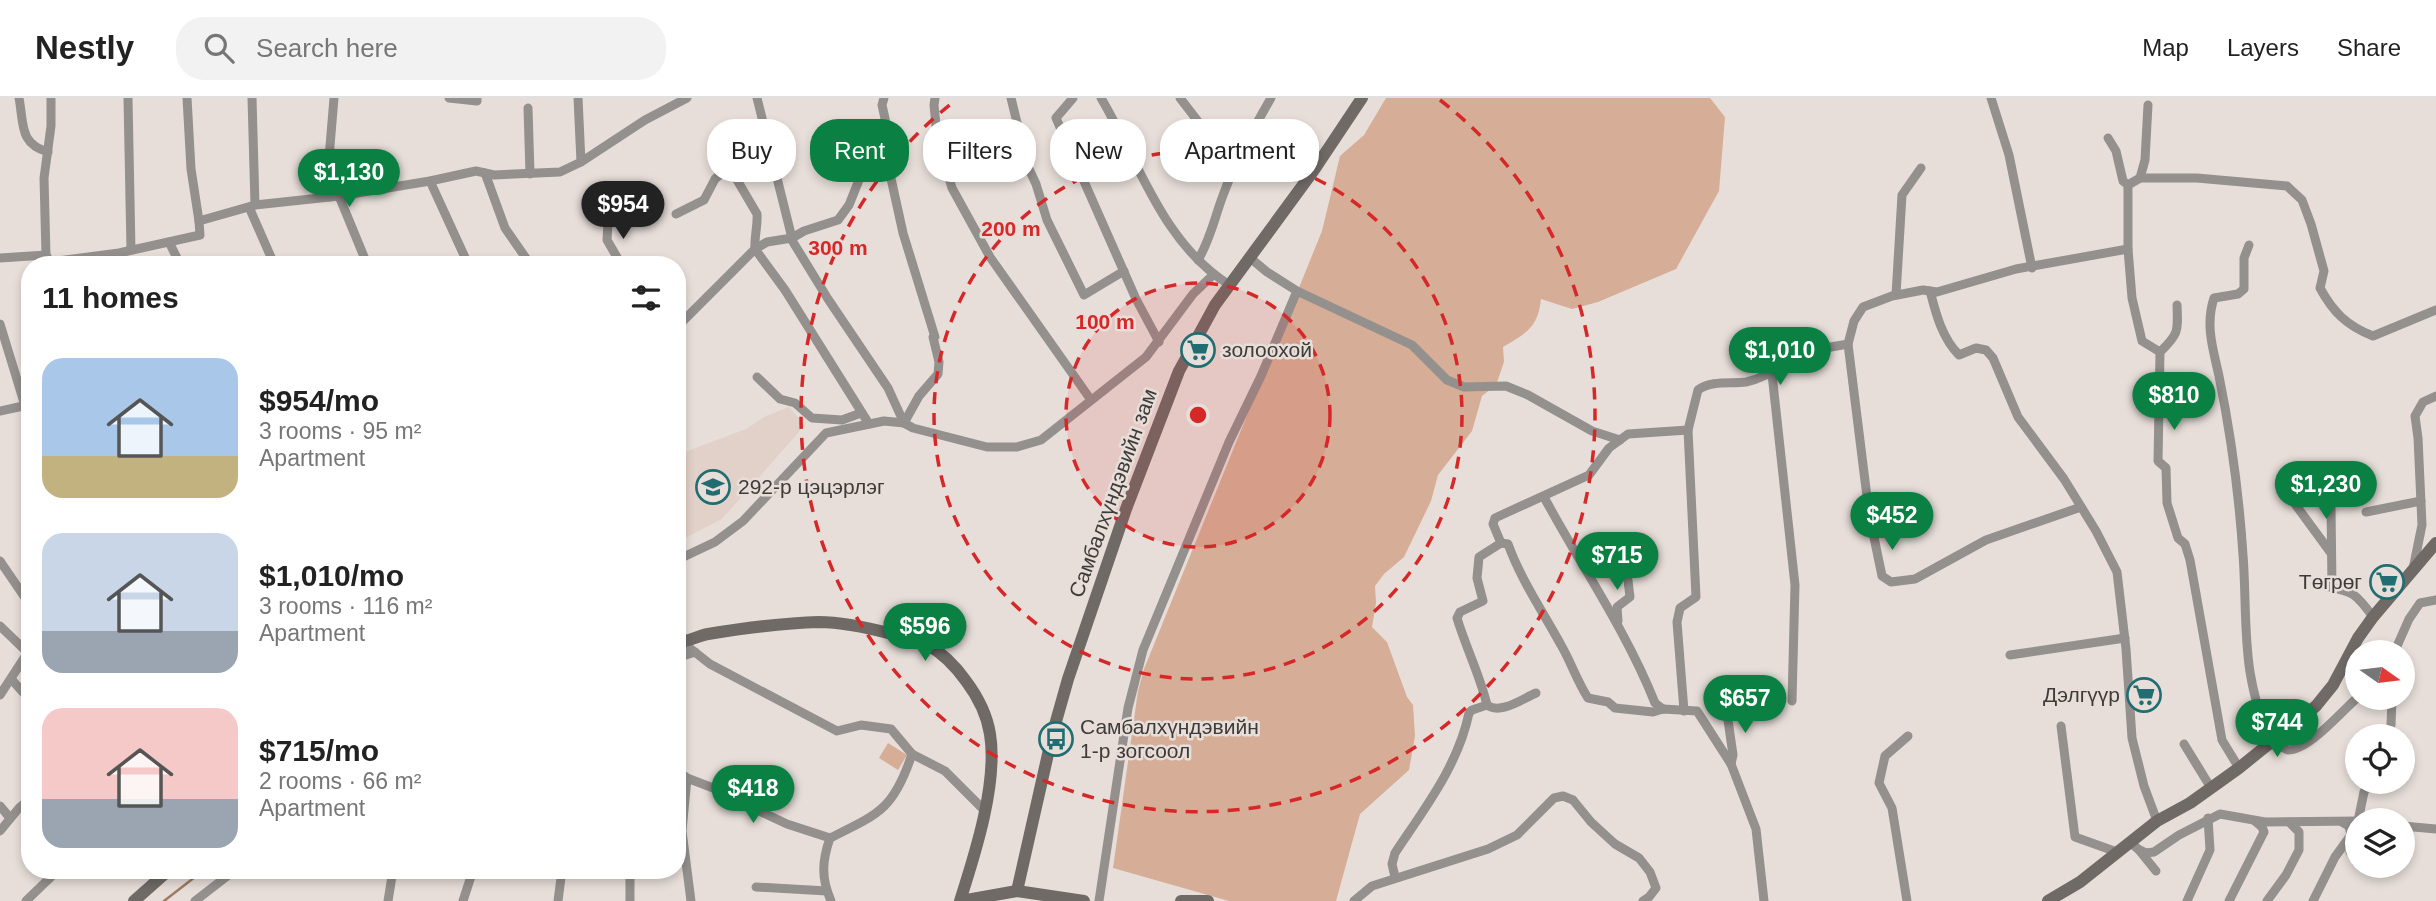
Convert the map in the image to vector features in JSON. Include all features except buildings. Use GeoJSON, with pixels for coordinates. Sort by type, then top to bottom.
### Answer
{"type":"FeatureCollection","features":[{"type":"Feature","properties":{"kind":"street"},"geometry":{"type":"LineString","coordinates":[[19,98],[27,141],[34,148],[48,152]]}},
{"type":"Feature","properties":{"kind":"street"},"geometry":{"type":"LineString","coordinates":[[49,256],[44,178],[51,125],[51,98]]}},
{"type":"Feature","properties":{"kind":"street"},"geometry":{"type":"LineString","coordinates":[[128,98],[131,250]]}},
{"type":"Feature","properties":{"kind":"street"},"geometry":{"type":"LineString","coordinates":[[89,256],[119,253],[200,235],[191,169],[187,98]]}},
{"type":"Feature","properties":{"kind":"street"},"geometry":{"type":"LineString","coordinates":[[252,98],[252,206],[271,256]]}},
{"type":"Feature","properties":{"kind":"street"},"geometry":{"type":"LineString","coordinates":[[334,98],[328,166],[335,196],[363,256]]}},
{"type":"Feature","properties":{"kind":"street"},"geometry":{"type":"LineString","coordinates":[[449,98],[477,101],[477,98]]}},
{"type":"Feature","properties":{"kind":"street"},"geometry":{"type":"LineString","coordinates":[[578,98],[580,162]]}},
{"type":"Feature","properties":{"kind":"street"},"geometry":{"type":"LineString","coordinates":[[199,221],[252,206],[335,196],[476,171],[494,175],[560,172],[645,120],[687,98]]}},
{"type":"Feature","properties":{"kind":"street"},"geometry":{"type":"LineString","coordinates":[[757,98],[762,119]]}},
{"type":"Feature","properties":{"kind":"street"},"geometry":{"type":"LineString","coordinates":[[884,98],[881,105],[886,123],[883,142],[903,233],[935,337],[939,362],[938,374],[919,396],[904,423]]}},
{"type":"Feature","properties":{"kind":"street"},"geometry":{"type":"LineString","coordinates":[[935,98],[937,136],[952,188],[990,257],[1091,400]]}},
{"type":"Feature","properties":{"kind":"street"},"geometry":{"type":"LineString","coordinates":[[1011,98],[1021,139],[1021,152],[1036,184],[1047,220],[1084,295],[1124,271]]}},
{"type":"Feature","properties":{"kind":"street"},"geometry":{"type":"LineString","coordinates":[[1073,98],[1056,118],[1124,271],[1160,342]]}},
{"type":"Feature","properties":{"kind":"street"},"geometry":{"type":"LineString","coordinates":[[1101,98],[1162,213],[1198,260],[1213,275],[1228,284]]}},
{"type":"Feature","properties":{"kind":"street"},"geometry":{"type":"LineString","coordinates":[[1180,98],[1194,119]]}},
{"type":"Feature","properties":{"kind":"street"},"geometry":{"type":"LineString","coordinates":[[1259,119],[1271,98]]}},
{"type":"Feature","properties":{"kind":"street","name":"Самбалхүндэвийн зам"},"geometry":{"type":"LineString","coordinates":[[1017,891],[1059,708],[1103,572],[1179,371],[1214,304],[1314,170],[1362,98]]}},
{"type":"Feature","properties":{"kind":"street"},"geometry":{"type":"LineString","coordinates":[[1991,98],[2009,155],[2032,268]]}},
{"type":"Feature","properties":{"kind":"street"},"geometry":{"type":"LineString","coordinates":[[2140,178],[2148,105]]}},
{"type":"Feature","properties":{"kind":"street"},"geometry":{"type":"LineString","coordinates":[[528,108],[530,174]]}},
{"type":"Feature","properties":{"kind":"street"},"geometry":{"type":"LineString","coordinates":[[2108,138],[2116,151],[2123,181],[2128,185]]}},
{"type":"Feature","properties":{"kind":"street"},"geometry":{"type":"LineString","coordinates":[[1896,295],[1902,195],[1921,167]]}},
{"type":"Feature","properties":{"kind":"street"},"geometry":{"type":"LineString","coordinates":[[485,173],[505,228],[524,256]]}},
{"type":"Feature","properties":{"kind":"street"},"geometry":{"type":"LineString","coordinates":[[2128,185],[2140,178],[2197,178],[2287,186],[2302,200],[2324,271],[2320,288],[2341,320],[2373,336],[2436,310]]}},
{"type":"Feature","properties":{"kind":"street"},"geometry":{"type":"LineString","coordinates":[[430,181],[464,256]]}},
{"type":"Feature","properties":{"kind":"street"},"geometry":{"type":"LineString","coordinates":[[676,214],[704,200],[713,182]]}},
{"type":"Feature","properties":{"kind":"street"},"geometry":{"type":"LineString","coordinates":[[739,182],[757,214],[754,249],[785,290],[869,424]]}},
{"type":"Feature","properties":{"kind":"street"},"geometry":{"type":"LineString","coordinates":[[778,182],[792,238],[828,299],[888,388],[904,423]]}},
{"type":"Feature","properties":{"kind":"street"},"geometry":{"type":"LineString","coordinates":[[686,318],[754,249],[767,242],[792,238],[804,231],[838,220],[849,205],[858,182]]}},
{"type":"Feature","properties":{"kind":"street"},"geometry":{"type":"LineString","coordinates":[[1198,260],[1209,242],[1228,182]]}},
{"type":"Feature","properties":{"kind":"street"},"geometry":{"type":"LineString","coordinates":[[2128,185],[2128,249],[2132,298],[2142,341],[2160,352]]}},
{"type":"Feature","properties":{"kind":"street"},"geometry":{"type":"LineString","coordinates":[[608,223],[607,240],[616,256]]}},
{"type":"Feature","properties":{"kind":"street"},"geometry":{"type":"LineString","coordinates":[[169,242],[176,256]]}},
{"type":"Feature","properties":{"kind":"street"},"geometry":{"type":"LineString","coordinates":[[2249,245],[2244,258],[2244,289],[2238,294],[2214,298],[2209,331],[2233,450],[2243,553],[2250,672],[2263,722],[2273,740],[2288,750],[2297,748],[2317,735],[2345,709]]}},
{"type":"Feature","properties":{"kind":"street"},"geometry":{"type":"LineString","coordinates":[[2081,507],[1986,540],[1915,579],[1891,582],[1882,576],[1869,513],[1848,344],[1854,320],[1863,306],[1896,295],[1923,290],[1937,292],[2016,269],[2128,249]]}},
{"type":"Feature","properties":{"kind":"street"},"geometry":{"type":"LineString","coordinates":[[1249,257],[1297,291],[1412,345],[1447,380],[1464,387],[1506,386],[1528,395],[1592,431],[1620,440]]}},
{"type":"Feature","properties":{"kind":"street"},"geometry":{"type":"LineString","coordinates":[[0,258],[21,259]]}},
{"type":"Feature","properties":{"kind":"street"},"geometry":{"type":"LineString","coordinates":[[686,556],[715,542],[738,526],[826,433],[884,421],[904,423],[975,445],[1017,447],[1041,440],[1134,369],[1160,342],[1193,295],[1213,275]]}},
{"type":"Feature","properties":{"kind":"street"},"geometry":{"type":"LineString","coordinates":[[1099,901],[1128,708],[1143,650],[1220,463],[1297,291]]}},
{"type":"Feature","properties":{"kind":"street"},"geometry":{"type":"LineString","coordinates":[[1930,291],[1937,320],[1958,355],[1976,348],[1986,350],[1993,358],[2018,417],[2064,479],[2117,572],[2132,738],[2144,786],[2157,821]]}},
{"type":"Feature","properties":{"kind":"street"},"geometry":{"type":"LineString","coordinates":[[2177,305],[2178,330],[2175,337],[2160,352],[2158,461],[2166,468],[2168,503],[2178,538],[2185,544],[2190,560],[2222,740],[2239,768]]}},
{"type":"Feature","properties":{"kind":"street"},"geometry":{"type":"LineString","coordinates":[[0,324],[21,399]]}},
{"type":"Feature","properties":{"kind":"street"},"geometry":{"type":"LineString","coordinates":[[1684,711],[1676,622],[1680,608],[1696,597],[1688,429],[1698,390],[1705,385],[1747,382],[1772,374],[1780,366],[1813,351],[1848,344]]}},
{"type":"Feature","properties":{"kind":"street"},"geometry":{"type":"LineString","coordinates":[[1772,374],[1795,585],[1792,701]]}},
{"type":"Feature","properties":{"kind":"street"},"geometry":{"type":"LineString","coordinates":[[757,377],[780,398],[795,403],[812,418],[842,420],[861,413]]}},
{"type":"Feature","properties":{"kind":"street"},"geometry":{"type":"LineString","coordinates":[[2413,570],[2422,525],[2418,438],[2414,416],[2423,402],[2436,396]]}},
{"type":"Feature","properties":{"kind":"street"},"geometry":{"type":"LineString","coordinates":[[0,411],[21,406]]}},
{"type":"Feature","properties":{"kind":"street"},"geometry":{"type":"LineString","coordinates":[[1501,543],[1493,524],[1495,518],[1589,475],[1609,448],[1628,434],[1688,429]]}},
{"type":"Feature","properties":{"kind":"street"},"geometry":{"type":"LineString","coordinates":[[1544,497],[1618,623],[1655,703],[1663,709]]}},
{"type":"Feature","properties":{"kind":"street"},"geometry":{"type":"LineString","coordinates":[[2366,512],[2421,501]]}},
{"type":"Feature","properties":{"kind":"street"},"geometry":{"type":"LineString","coordinates":[[2295,504],[2332,555]]}},
{"type":"Feature","properties":{"kind":"street"},"geometry":{"type":"LineString","coordinates":[[2331,507],[2332,587]]}},
{"type":"Feature","properties":{"kind":"street"},"geometry":{"type":"LineString","coordinates":[[2048,901],[2080,882],[2117,852],[2134,845],[2157,821],[2239,768],[2325,696],[2373,617],[2436,542]]}},
{"type":"Feature","properties":{"kind":"street"},"geometry":{"type":"LineString","coordinates":[[1536,693],[1499,709],[1491,709],[1487,705],[1481,680],[1465,646],[1457,618],[1460,612],[1483,601],[1477,578],[1479,557],[1501,543],[1508,544],[1539,609],[1563,647],[1579,685],[1588,698],[1608,702],[1615,708],[1653,712],[1663,709],[1697,712],[1731,764],[1756,829],[1764,901]]}},
{"type":"Feature","properties":{"kind":"street"},"geometry":{"type":"LineString","coordinates":[[0,561],[21,592]]}},
{"type":"Feature","properties":{"kind":"street"},"geometry":{"type":"LineString","coordinates":[[1618,623],[1617,607],[1630,597],[1626,564]]}},
{"type":"Feature","properties":{"kind":"street"},"geometry":{"type":"LineString","coordinates":[[2321,585],[2358,595],[2373,617]]}},
{"type":"Feature","properties":{"kind":"street"},"geometry":{"type":"LineString","coordinates":[[2400,640],[2420,603],[2436,600]]}},
{"type":"Feature","properties":{"kind":"street"},"geometry":{"type":"LineString","coordinates":[[686,640],[767,625],[821,622],[879,631],[926,645],[943,655],[961,674],[976,696],[990,735],[990,769],[984,810],[960,901],[1017,891],[1084,901]]}},
{"type":"Feature","properties":{"kind":"street"},"geometry":{"type":"LineString","coordinates":[[0,626],[21,645]]}},
{"type":"Feature","properties":{"kind":"street"},"geometry":{"type":"LineString","coordinates":[[2010,654],[2125,638]]}},
{"type":"Feature","properties":{"kind":"street"},"geometry":{"type":"LineString","coordinates":[[686,646],[710,664],[837,731],[861,724],[891,729],[912,754],[945,771],[984,810]]}},
{"type":"Feature","properties":{"kind":"street"},"geometry":{"type":"LineString","coordinates":[[686,655],[695,652]]}},
{"type":"Feature","properties":{"kind":"street"},"geometry":{"type":"LineString","coordinates":[[0,695],[21,664]]}},
{"type":"Feature","properties":{"kind":"street"},"geometry":{"type":"LineString","coordinates":[[12,680],[21,690]]}},
{"type":"Feature","properties":{"kind":"street"},"geometry":{"type":"LineString","coordinates":[[1395,877],[1392,864],[1395,853],[1446,776],[1459,747],[1469,713],[1487,705]]}},
{"type":"Feature","properties":{"kind":"street"},"geometry":{"type":"LineString","coordinates":[[1726,706],[1733,755],[1731,764]]}},
{"type":"Feature","properties":{"kind":"street"},"geometry":{"type":"LineString","coordinates":[[2061,726],[2074,837],[2117,852]]}},
{"type":"Feature","properties":{"kind":"street"},"geometry":{"type":"LineString","coordinates":[[1907,901],[1892,808],[1880,783],[1885,755],[1908,736]]}},
{"type":"Feature","properties":{"kind":"street"},"geometry":{"type":"LineString","coordinates":[[2184,744],[2211,788]]}},
{"type":"Feature","properties":{"kind":"street"},"geometry":{"type":"LineString","coordinates":[[756,887],[829,896],[823,878],[823,858],[830,838],[870,818],[891,800],[904,779],[912,754]]}},
{"type":"Feature","properties":{"kind":"street"},"geometry":{"type":"LineString","coordinates":[[686,789],[687,778],[734,796],[788,824],[830,838]]}},
{"type":"Feature","properties":{"kind":"street"},"geometry":{"type":"LineString","coordinates":[[1354,901],[1372,886],[1488,849],[1517,835],[1554,798],[1563,796],[1573,800],[1591,822],[1615,844],[1639,858],[1650,872],[1656,888],[1643,901]]}},
{"type":"Feature","properties":{"kind":"street"},"geometry":{"type":"LineString","coordinates":[[0,806],[10,818]]}},
{"type":"Feature","properties":{"kind":"street"},"geometry":{"type":"LineString","coordinates":[[0,831],[21,808]]}},
{"type":"Feature","properties":{"kind":"street"},"geometry":{"type":"LineString","coordinates":[[2134,845],[2146,853],[2154,852],[2208,818],[2220,814],[2254,820],[2345,822]]}},
{"type":"Feature","properties":{"kind":"street"},"geometry":{"type":"LineString","coordinates":[[2187,901],[2210,850],[2208,818]]}},
{"type":"Feature","properties":{"kind":"street"},"geometry":{"type":"LineString","coordinates":[[2228,901],[2264,832],[2254,820]]}},
{"type":"Feature","properties":{"kind":"street"},"geometry":{"type":"LineString","coordinates":[[2267,901],[2286,875],[2299,850],[2298,832],[2289,822]]}},
{"type":"Feature","properties":{"kind":"street"},"geometry":{"type":"LineString","coordinates":[[2431,829],[2436,838]]}},
{"type":"Feature","properties":{"kind":"street"},"geometry":{"type":"LineString","coordinates":[[2314,901],[2334,856],[2345,842]]}},
{"type":"Feature","properties":{"kind":"street"},"geometry":{"type":"LineString","coordinates":[[2134,845],[2156,871]]}},
{"type":"Feature","properties":{"kind":"street"},"geometry":{"type":"LineString","coordinates":[[686,862],[691,901]]}},
{"type":"Feature","properties":{"kind":"street"},"geometry":{"type":"LineString","coordinates":[[26,901],[49,879]]}},
{"type":"Feature","properties":{"kind":"street"},"geometry":{"type":"LineString","coordinates":[[134,901],[155,879]]}},
{"type":"Feature","properties":{"kind":"street"},"geometry":{"type":"LineString","coordinates":[[195,901],[223,879]]}},
{"type":"Feature","properties":{"kind":"street"},"geometry":{"type":"LineString","coordinates":[[388,901],[392,879]]}},
{"type":"Feature","properties":{"kind":"street"},"geometry":{"type":"LineString","coordinates":[[463,901],[470,879]]}},
{"type":"Feature","properties":{"kind":"street"},"geometry":{"type":"LineString","coordinates":[[558,901],[561,879]]}},
{"type":"Feature","properties":{"kind":"street"},"geometry":{"type":"LineString","coordinates":[[630,879],[630,901]]}},
{"type":"Feature","properties":{"kind":"street"},"geometry":{"type":"LineString","coordinates":[[1181,901],[1208,901]]}},
{"type":"Feature","properties":{"kind":"shaded area"},"geometry":{"type":"Polygon","coordinates":[[[1386,98],[1710,98],[1725,117],[1719,191],[1676,269],[1598,302],[1572,309],[1541,299],[1537,317],[1530,329],[1503,347],[1504,362],[1496,385],[1482,396],[1472,431],[1438,475],[1431,501],[1404,557],[1384,574],[1375,586],[1376,603],[1372,627],[1387,642],[1407,697],[1413,705],[1415,736],[1409,770],[1360,814],[1336,901],[1229,901],[1113,868],[1138,691],[1144,669],[1322,231],[1340,156],[1364,135],[1386,98]]]}},
{"type":"Feature","properties":{"kind":"shaded area","name":"292-р цэцэрлэг"},"geometry":{"type":"Polygon","coordinates":[[[789,407],[805,425],[722,519],[686,537],[686,452],[746,429],[766,416],[789,407]]]}},
{"type":"Feature","properties":{"kind":"shaded area"},"geometry":{"type":"Polygon","coordinates":[[[888,743],[907,755],[898,770],[879,758],[888,743]]]}},
{"type":"Feature","properties":{"kind":"waterway"},"geometry":{"type":"LineString","coordinates":[[164,901],[192,879]]}},
{"type":"Feature","properties":{"kind":"place","name":"золоохой"},"geometry":{"type":"Point","coordinates":[1198,350]}},
{"type":"Feature","properties":{"kind":"place","name":"292-р цэцэрлэг"},"geometry":{"type":"Point","coordinates":[713,487]}},
{"type":"Feature","properties":{"kind":"place","name":"Төгрөг"},"geometry":{"type":"Point","coordinates":[2387,582]}},
{"type":"Feature","properties":{"kind":"place","name":"Дэлгүүр"},"geometry":{"type":"Point","coordinates":[2144,695]}},
{"type":"Feature","properties":{"kind":"place","name":"Самбалхүндэвийн 1-р зогсоол"},"geometry":{"type":"Point","coordinates":[1056,739]}}]}
